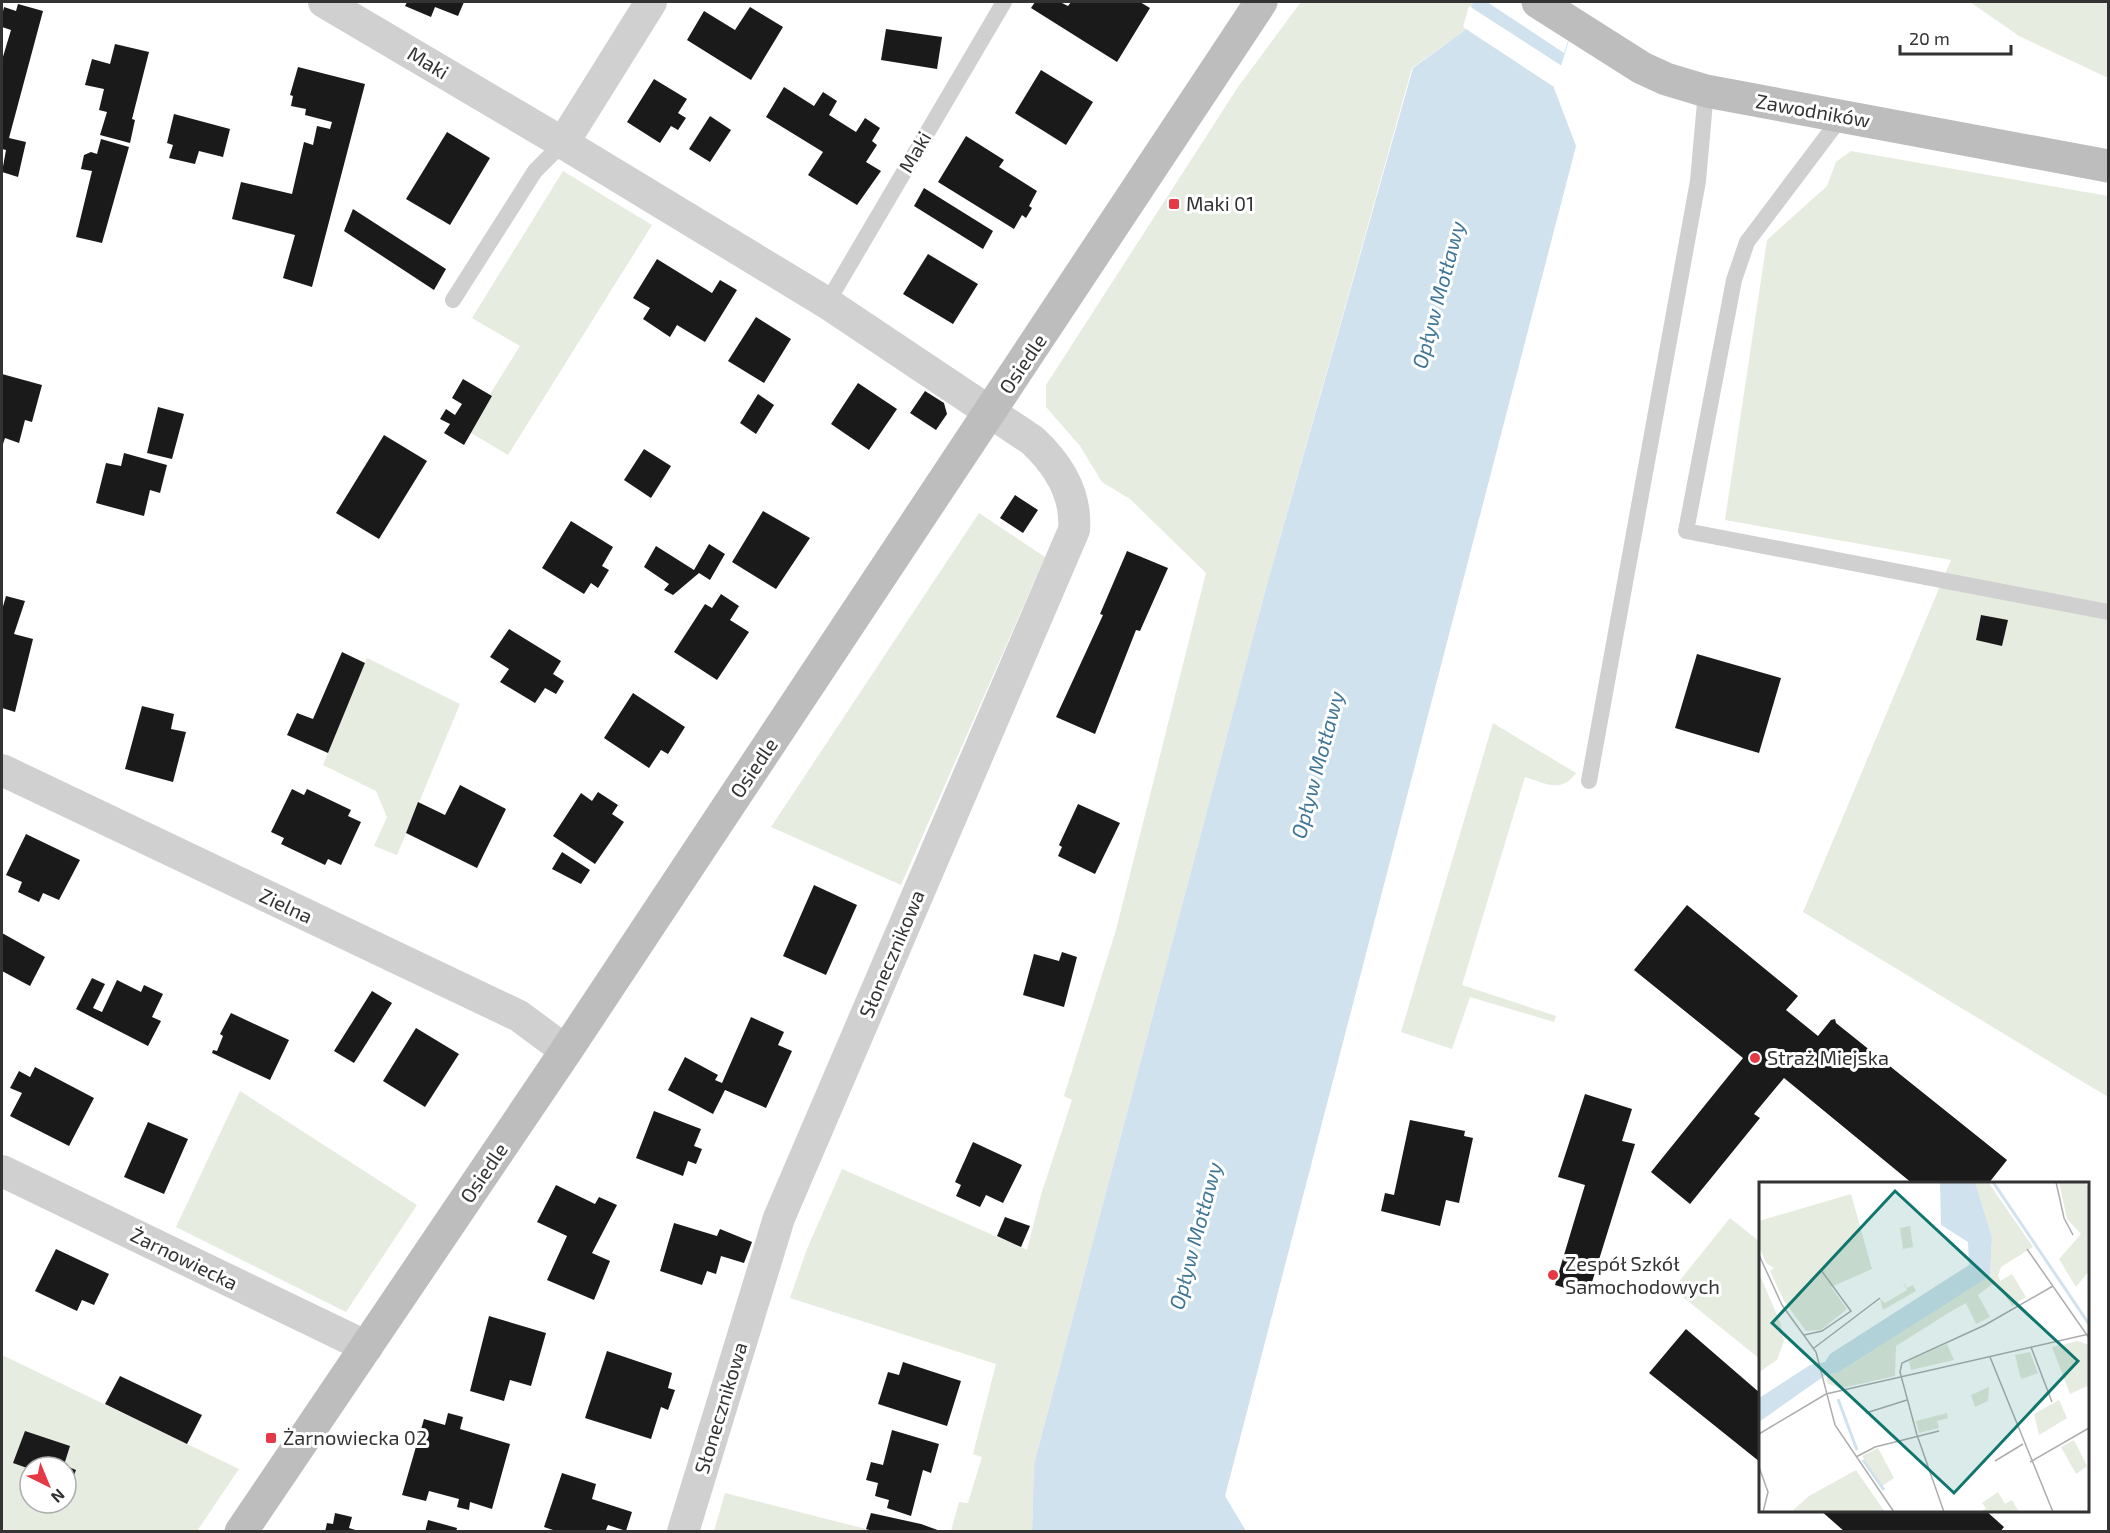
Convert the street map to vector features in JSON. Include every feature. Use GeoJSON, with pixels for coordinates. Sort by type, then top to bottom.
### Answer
{"type":"FeatureCollection","features":[{"type":"Feature","properties":{"kind":"street","name":"Maki"},"geometry":{"type":"LineString","coordinates":[[324,2],[563,143],[826,303],[990,413]]}},
{"type":"Feature","properties":{"kind":"street"},"geometry":{"type":"LineString","coordinates":[[563,143],[651,2]]}},
{"type":"Feature","properties":{"kind":"street","name":"Osiedle"},"geometry":{"type":"LineString","coordinates":[[241,1532],[566,1051],[1261,2]]}},
{"type":"Feature","properties":{"kind":"street","name":"Zawodników"},"geometry":{"type":"LineString","coordinates":[[1539,2],[1642,68],[1666,79],[1706,91],[2109,166]]}},
{"type":"Feature","properties":{"kind":"street","name":"Słonecznikowa"},"geometry":{"type":"LineString","coordinates":[[683,1532],[779,1218],[1074,530],[1075,513],[1066,484],[1055,461],[1032,440],[990,413]]}},
{"type":"Feature","properties":{"kind":"street","name":"Zielna"},"geometry":{"type":"LineString","coordinates":[[2,770],[519,1016],[566,1051]]}},
{"type":"Feature","properties":{"kind":"street","name":"Żarnowiecka"},"geometry":{"type":"LineString","coordinates":[[2,1171],[367,1347]]}},
{"type":"Feature","properties":{"kind":"lane","name":"Maki"},"geometry":{"type":"LineString","coordinates":[[826,303],[1004,2]]}},
{"type":"Feature","properties":{"kind":"lane"},"geometry":{"type":"LineString","coordinates":[[1589,781],[1698,181],[1706,91]]}},
{"type":"Feature","properties":{"kind":"lane"},"geometry":{"type":"LineString","coordinates":[[1842,116],[1748,242],[1734,280],[1686,531],[2109,612]]}},
{"type":"Feature","properties":{"kind":"lane"},"geometry":{"type":"LineString","coordinates":[[453,300],[535,171],[563,143]]}},
{"type":"Feature","properties":{"kind":"shaded area"},"geometry":{"type":"Polygon","coordinates":[[[1301,2],[1473,2],[1465,30],[1412,68],[1266,588],[1034,1464],[1032,1531],[951,1531],[959,1502],[968,1503],[982,1457],[973,1454],[996,1364],[790,1298],[807,1249],[842,1169],[1027,1250],[1041,1195],[1072,1100],[1064,1096],[1116,930],[1206,573],[1130,499],[1102,482],[1080,446],[1046,407],[1046,385],[1238,87],[1301,2]]]}},
{"type":"Feature","properties":{"kind":"shaded area"},"geometry":{"type":"Polygon","coordinates":[[[1970,2],[2108,2],[2108,78],[2019,36],[1970,2]]]}},
{"type":"Feature","properties":{"kind":"shaded area"},"geometry":{"type":"Polygon","coordinates":[[[1851,151],[2108,196],[2108,1097],[1803,912],[1951,560],[1725,520],[1767,240],[1827,186],[1836,162],[1851,151]]]}},
{"type":"Feature","properties":{"kind":"shaded area"},"geometry":{"type":"Polygon","coordinates":[[[563,171],[652,225],[508,455],[471,433],[492,396],[490,394],[520,346],[472,318],[563,171]]]}},
{"type":"Feature","properties":{"kind":"shaded area"},"geometry":{"type":"Polygon","coordinates":[[[979,513],[1045,557],[901,885],[771,827],[979,513]]]}},
{"type":"Feature","properties":{"kind":"shaded area"},"geometry":{"type":"Polygon","coordinates":[[[367,658],[460,704],[397,855],[374,846],[387,817],[376,791],[323,765],[367,658]]]}},
{"type":"Feature","properties":{"kind":"shaded area"},"geometry":{"type":"Polygon","coordinates":[[[1493,723],[1576,773],[1565,783],[1559,785],[1546,784],[1525,777],[1462,985],[1556,1016],[1554,1022],[1470,997],[1452,1049],[1401,1032],[1493,723]]]}},
{"type":"Feature","properties":{"kind":"shaded area"},"geometry":{"type":"Polygon","coordinates":[[[240,1091],[417,1205],[346,1312],[176,1227],[240,1091]]]}},
{"type":"Feature","properties":{"kind":"shaded area"},"geometry":{"type":"Polygon","coordinates":[[[1730,1218],[1759,1241],[1759,1358],[1673,1289],[1730,1218]]]}},
{"type":"Feature","properties":{"kind":"shaded area"},"geometry":{"type":"Polygon","coordinates":[[[2,1355],[239,1469],[197,1531],[2,1531],[2,1355]]]}},
{"type":"Feature","properties":{"kind":"shaded area"},"geometry":{"type":"Polygon","coordinates":[[[725,1493],[866,1529],[874,1531],[714,1531],[725,1493]]]}},
{"type":"Feature","properties":{"kind":"water","name":"Opływ Motławy"},"geometry":{"type":"Polygon","coordinates":[[[1473,2],[1581,2],[1554,88],[1576,146],[1225,1496],[1246,1531],[1032,1532],[1034,1464],[1266,588],[1413,68],[1465,30],[1473,2]]]}},
{"type":"Feature","properties":{"kind":"pier"},"geometry":{"type":"Polygon","coordinates":[[[1487,2],[1581,2],[1564,53],[1487,2]]]}},
{"type":"Feature","properties":{"kind":"pier"},"geometry":{"type":"Polygon","coordinates":[[[1469,6],[1562,66],[1557,89],[1463,27],[1469,6]]]}},
{"type":"Feature","properties":{"kind":"building"},"geometry":{"type":"Polygon","coordinates":[[[407,2],[464,2],[458,16],[435,7],[431,17],[405,6],[407,2]]]}},
{"type":"Feature","properties":{"kind":"building"},"geometry":{"type":"Polygon","coordinates":[[[1035,2],[1060,2],[1068,6],[1071,2],[1140,2],[1150,8],[1117,62],[1031,8],[1035,2]]]}},
{"type":"Feature","properties":{"kind":"building"},"geometry":{"type":"Polygon","coordinates":[[[18,4],[43,11],[9,138],[26,142],[18,177],[2,172],[6,150],[2,149],[2,60],[11,30],[2,27],[2,16],[4,7],[16,11],[18,4]]]}},
{"type":"Feature","properties":{"kind":"building"},"geometry":{"type":"Polygon","coordinates":[[[750,7],[783,27],[751,80],[687,40],[704,11],[735,30],[750,7]]]}},
{"type":"Feature","properties":{"kind":"building"},"geometry":{"type":"Polygon","coordinates":[[[886,29],[942,37],[937,69],[881,60],[886,29]]]}},
{"type":"Feature","properties":{"kind":"building"},"geometry":{"type":"Polygon","coordinates":[[[115,44],[149,52],[132,119],[135,120],[130,143],[100,135],[107,112],[99,110],[104,89],[85,85],[92,59],[110,64],[115,44]]]}},
{"type":"Feature","properties":{"kind":"building"},"geometry":{"type":"Polygon","coordinates":[[[298,67],[365,84],[312,287],[283,278],[295,235],[232,219],[241,182],[292,194],[304,142],[313,145],[317,126],[330,129],[332,122],[305,115],[306,109],[291,106],[293,96],[290,95],[298,67]]]}},
{"type":"Feature","properties":{"kind":"building"},"geometry":{"type":"Polygon","coordinates":[[[1041,70],[1093,102],[1066,145],[1015,113],[1041,70]]]}},
{"type":"Feature","properties":{"kind":"building"},"geometry":{"type":"Polygon","coordinates":[[[654,79],[687,99],[678,113],[686,118],[678,130],[671,126],[660,143],[627,122],[654,79]]]}},
{"type":"Feature","properties":{"kind":"building"},"geometry":{"type":"Polygon","coordinates":[[[784,87],[814,106],[823,92],[837,101],[829,115],[856,132],[865,118],[880,128],[872,141],[877,145],[866,162],[881,171],[857,205],[808,175],[823,152],[766,117],[784,87]]]}},
{"type":"Feature","properties":{"kind":"building"},"geometry":{"type":"Polygon","coordinates":[[[174,114],[230,129],[223,157],[199,151],[195,164],[169,158],[173,145],[167,143],[174,114]]]}},
{"type":"Feature","properties":{"kind":"building"},"geometry":{"type":"Polygon","coordinates":[[[710,116],[731,130],[710,162],[689,149],[710,116]]]}},
{"type":"Feature","properties":{"kind":"building"},"geometry":{"type":"Polygon","coordinates":[[[447,132],[490,158],[450,225],[406,199],[447,132]]]}},
{"type":"Feature","properties":{"kind":"building"},"geometry":{"type":"Polygon","coordinates":[[[966,136],[1004,160],[999,167],[1037,191],[1026,218],[1022,215],[1014,229],[938,182],[966,136]]]}},
{"type":"Feature","properties":{"kind":"building"},"geometry":{"type":"Polygon","coordinates":[[[101,139],[129,147],[102,243],[76,237],[92,171],[81,169],[84,155],[91,152],[97,154],[101,139]]]}},
{"type":"Feature","properties":{"kind":"building"},"geometry":{"type":"Polygon","coordinates":[[[924,188],[993,231],[983,249],[914,206],[924,188]]]}},
{"type":"Feature","properties":{"kind":"building"},"geometry":{"type":"Polygon","coordinates":[[[353,209],[446,269],[434,290],[344,231],[353,209]]]}},
{"type":"Feature","properties":{"kind":"building"},"geometry":{"type":"Polygon","coordinates":[[[928,254],[978,284],[953,324],[903,294],[928,254]]]}},
{"type":"Feature","properties":{"kind":"building"},"geometry":{"type":"Polygon","coordinates":[[[657,259],[712,293],[720,280],[737,290],[705,342],[677,325],[670,337],[643,319],[650,308],[633,298],[657,259]]]}},
{"type":"Feature","properties":{"kind":"building"},"geometry":{"type":"Polygon","coordinates":[[[756,317],[791,339],[764,383],[728,361],[756,317]]]}},
{"type":"Feature","properties":{"kind":"building"},"geometry":{"type":"Polygon","coordinates":[[[2,374],[42,385],[32,422],[25,420],[19,443],[5,438],[2,447],[2,374]]]}},
{"type":"Feature","properties":{"kind":"building"},"geometry":{"type":"Polygon","coordinates":[[[463,379],[492,396],[464,445],[444,433],[450,424],[440,419],[446,409],[455,415],[462,404],[452,398],[463,379]]]}},
{"type":"Feature","properties":{"kind":"building"},"geometry":{"type":"Polygon","coordinates":[[[858,383],[897,409],[869,450],[831,424],[858,383]]]}},
{"type":"Feature","properties":{"kind":"building"},"geometry":{"type":"Polygon","coordinates":[[[925,391],[944,403],[947,414],[936,430],[910,413],[925,391]]]}},
{"type":"Feature","properties":{"kind":"building"},"geometry":{"type":"Polygon","coordinates":[[[758,394],[774,405],[756,434],[740,423],[758,394]]]}},
{"type":"Feature","properties":{"kind":"building"},"geometry":{"type":"Polygon","coordinates":[[[158,407],[184,414],[172,459],[147,453],[158,407]]]}},
{"type":"Feature","properties":{"kind":"building"},"geometry":{"type":"Polygon","coordinates":[[[384,435],[427,461],[379,539],[336,513],[384,435]]]}},
{"type":"Feature","properties":{"kind":"building"},"geometry":{"type":"Polygon","coordinates":[[[644,449],[671,466],[651,498],[624,480],[644,449]]]}},
{"type":"Feature","properties":{"kind":"building"},"geometry":{"type":"Polygon","coordinates":[[[124,453],[167,465],[160,493],[150,490],[144,516],[96,503],[106,463],[121,466],[124,453]]]}},
{"type":"Feature","properties":{"kind":"building"},"geometry":{"type":"Polygon","coordinates":[[[1015,495],[1038,510],[1023,533],[1000,518],[1015,495]]]}},
{"type":"Feature","properties":{"kind":"building"},"geometry":{"type":"Polygon","coordinates":[[[763,511],[810,538],[776,589],[732,562],[763,511]]]}},
{"type":"Feature","properties":{"kind":"building"},"geometry":{"type":"Polygon","coordinates":[[[571,521],[613,547],[602,566],[609,570],[598,588],[591,583],[584,594],[542,568],[571,521]]]}},
{"type":"Feature","properties":{"kind":"building"},"geometry":{"type":"Polygon","coordinates":[[[709,544],[725,554],[710,580],[699,573],[673,595],[664,590],[669,584],[644,567],[656,546],[694,570],[709,544]]]}},
{"type":"Feature","properties":{"kind":"building"},"geometry":{"type":"Polygon","coordinates":[[[1127,551],[1168,568],[1140,631],[1136,630],[1095,734],[1056,717],[1103,615],[1100,614],[1127,551]]]}},
{"type":"Feature","properties":{"kind":"building"},"geometry":{"type":"Polygon","coordinates":[[[721,594],[739,606],[730,620],[749,632],[717,680],[674,652],[705,604],[712,608],[721,594]]]}},
{"type":"Feature","properties":{"kind":"building"},"geometry":{"type":"Polygon","coordinates":[[[6,596],[25,601],[14,634],[33,639],[15,712],[2,708],[2,610],[6,596]]]}},
{"type":"Feature","properties":{"kind":"building"},"geometry":{"type":"Polygon","coordinates":[[[1981,615],[2008,620],[2002,646],[1976,640],[1981,615]]]}},
{"type":"Feature","properties":{"kind":"building"},"geometry":{"type":"Polygon","coordinates":[[[509,629],[561,661],[553,674],[564,681],[556,694],[545,688],[535,703],[500,682],[509,669],[490,657],[509,629]]]}},
{"type":"Feature","properties":{"kind":"building"},"geometry":{"type":"Polygon","coordinates":[[[342,652],[365,663],[328,753],[287,735],[297,713],[313,719],[342,652]]]}},
{"type":"Feature","properties":{"kind":"building"},"geometry":{"type":"Polygon","coordinates":[[[1697,654],[1781,678],[1759,753],[1675,728],[1697,654]]]}},
{"type":"Feature","properties":{"kind":"building"},"geometry":{"type":"Polygon","coordinates":[[[633,693],[685,727],[668,754],[661,750],[649,768],[604,738],[633,693]]]}},
{"type":"Feature","properties":{"kind":"building"},"geometry":{"type":"Polygon","coordinates":[[[142,706],[174,714],[171,729],[186,732],[173,782],[125,769],[142,706]]]}},
{"type":"Feature","properties":{"kind":"building"},"geometry":{"type":"Polygon","coordinates":[[[460,785],[506,809],[477,868],[406,833],[418,802],[445,815],[460,785]]]}},
{"type":"Feature","properties":{"kind":"building"},"geometry":{"type":"Polygon","coordinates":[[[292,789],[304,795],[307,789],[351,810],[348,816],[361,822],[341,865],[328,859],[325,865],[281,844],[284,838],[271,832],[292,789]]]}},
{"type":"Feature","properties":{"kind":"building"},"geometry":{"type":"Polygon","coordinates":[[[598,792],[618,805],[612,814],[624,822],[595,864],[553,836],[581,793],[592,801],[598,792]]]}},
{"type":"Feature","properties":{"kind":"building"},"geometry":{"type":"Polygon","coordinates":[[[1078,804],[1120,823],[1095,874],[1058,856],[1062,847],[1059,845],[1078,804]]]}},
{"type":"Feature","properties":{"kind":"building"},"geometry":{"type":"Polygon","coordinates":[[[26,834],[80,860],[59,900],[43,893],[39,902],[18,892],[22,882],[6,875],[26,834]]]}},
{"type":"Feature","properties":{"kind":"building"},"geometry":{"type":"Polygon","coordinates":[[[562,852],[590,870],[581,884],[552,869],[562,852]]]}},
{"type":"Feature","properties":{"kind":"building"},"geometry":{"type":"Polygon","coordinates":[[[814,885],[857,905],[826,975],[783,956],[814,885]]]}},
{"type":"Feature","properties":{"kind":"building"},"geometry":{"type":"Polygon","coordinates":[[[1687,905],[1798,996],[1786,1010],[1818,1036],[1831,1020],[1835,1019],[1836,1023],[2007,1160],[1990,1182],[1911,1182],[1784,1078],[1754,1114],[1760,1118],[1690,1204],[1651,1172],[1743,1058],[1634,970],[1687,905]]]}},
{"type":"Feature","properties":{"kind":"building"},"geometry":{"type":"Polygon","coordinates":[[[2,933],[45,957],[30,986],[2,971],[2,933]]]}},
{"type":"Feature","properties":{"kind":"building"},"geometry":{"type":"Polygon","coordinates":[[[1062,952],[1077,957],[1064,1007],[1023,995],[1034,954],[1059,961],[1062,952]]]}},
{"type":"Feature","properties":{"kind":"building"},"geometry":{"type":"Polygon","coordinates":[[[92,978],[105,984],[93,1008],[102,1012],[117,980],[141,992],[144,985],[163,994],[152,1017],[161,1021],[148,1046],[76,1009],[92,978]]]}},
{"type":"Feature","properties":{"kind":"building"},"geometry":{"type":"Polygon","coordinates":[[[372,991],[392,1003],[354,1063],[334,1051],[372,991]]]}},
{"type":"Feature","properties":{"kind":"building"},"geometry":{"type":"Polygon","coordinates":[[[231,1013],[289,1040],[270,1080],[212,1053],[213,1050],[217,1051],[223,1036],[220,1034],[231,1013]]]}},
{"type":"Feature","properties":{"kind":"building"},"geometry":{"type":"Polygon","coordinates":[[[751,1017],[784,1032],[778,1045],[792,1051],[766,1108],[725,1090],[713,1114],[668,1090],[685,1057],[718,1075],[715,1080],[722,1083],[751,1017]]]}},
{"type":"Feature","properties":{"kind":"building"},"geometry":{"type":"Polygon","coordinates":[[[416,1028],[459,1054],[425,1107],[383,1081],[416,1028]]]}},
{"type":"Feature","properties":{"kind":"building"},"geometry":{"type":"Polygon","coordinates":[[[35,1067],[94,1098],[69,1146],[10,1116],[22,1093],[10,1088],[19,1071],[30,1077],[35,1067]]]}},
{"type":"Feature","properties":{"kind":"building"},"geometry":{"type":"Polygon","coordinates":[[[1585,1094],[1632,1109],[1622,1141],[1635,1144],[1588,1295],[1555,1285],[1585,1185],[1558,1177],[1585,1094]]]}},
{"type":"Feature","properties":{"kind":"building"},"geometry":{"type":"Polygon","coordinates":[[[654,1111],[701,1129],[694,1146],[702,1149],[696,1164],[688,1161],[683,1176],[636,1158],[654,1111]]]}},
{"type":"Feature","properties":{"kind":"building"},"geometry":{"type":"Polygon","coordinates":[[[1410,1120],[1465,1131],[1464,1136],[1473,1138],[1459,1203],[1446,1200],[1440,1226],[1381,1211],[1385,1193],[1394,1195],[1410,1120]]]}},
{"type":"Feature","properties":{"kind":"building"},"geometry":{"type":"Polygon","coordinates":[[[148,1122],[188,1139],[164,1194],[124,1177],[148,1122]]]}},
{"type":"Feature","properties":{"kind":"building"},"geometry":{"type":"Polygon","coordinates":[[[973,1142],[1022,1165],[1003,1203],[986,1195],[980,1207],[956,1196],[961,1185],[955,1182],[973,1142]]]}},
{"type":"Feature","properties":{"kind":"building"},"geometry":{"type":"Polygon","coordinates":[[[556,1185],[595,1204],[599,1197],[617,1205],[592,1253],[610,1261],[594,1300],[547,1280],[567,1236],[537,1222],[556,1185]]]}},
{"type":"Feature","properties":{"kind":"building"},"geometry":{"type":"Polygon","coordinates":[[[1005,1217],[1030,1226],[1021,1247],[997,1236],[1005,1217]]]}},
{"type":"Feature","properties":{"kind":"building"},"geometry":{"type":"Polygon","coordinates":[[[674,1223],[717,1236],[720,1229],[752,1242],[744,1263],[721,1256],[716,1274],[707,1271],[702,1285],[660,1271],[674,1223]]]}},
{"type":"Feature","properties":{"kind":"building"},"geometry":{"type":"Polygon","coordinates":[[[56,1249],[109,1274],[94,1305],[82,1300],[77,1311],[35,1291],[56,1249]]]}},
{"type":"Feature","properties":{"kind":"building"},"geometry":{"type":"Polygon","coordinates":[[[489,1316],[546,1333],[531,1386],[510,1380],[504,1401],[470,1391],[489,1316]]]}},
{"type":"Feature","properties":{"kind":"building"},"geometry":{"type":"Polygon","coordinates":[[[1686,1329],[1759,1392],[1759,1461],[1649,1373],[1686,1329]]]}},
{"type":"Feature","properties":{"kind":"building"},"geometry":{"type":"Polygon","coordinates":[[[607,1351],[672,1373],[668,1388],[675,1390],[668,1410],[661,1407],[651,1439],[585,1418],[607,1351]]]}},
{"type":"Feature","properties":{"kind":"building"},"geometry":{"type":"Polygon","coordinates":[[[903,1362],[961,1381],[947,1426],[878,1404],[888,1372],[899,1375],[903,1362]]]}},
{"type":"Feature","properties":{"kind":"building"},"geometry":{"type":"Polygon","coordinates":[[[120,1376],[202,1415],[187,1444],[105,1404],[120,1376]]]}},
{"type":"Feature","properties":{"kind":"building"},"geometry":{"type":"Polygon","coordinates":[[[448,1413],[463,1417],[460,1429],[510,1444],[492,1509],[470,1502],[469,1510],[457,1507],[459,1499],[429,1491],[426,1501],[402,1495],[424,1419],[445,1425],[448,1413]]]}},
{"type":"Feature","properties":{"kind":"building"},"geometry":{"type":"Polygon","coordinates":[[[892,1430],[939,1444],[931,1473],[923,1470],[911,1516],[887,1508],[889,1500],[875,1496],[878,1483],[866,1480],[871,1462],[883,1465],[892,1430]]]}},
{"type":"Feature","properties":{"kind":"building"},"geometry":{"type":"Polygon","coordinates":[[[25,1431],[70,1446],[67,1455],[18,1455],[18,1465],[13,1463],[25,1431]]]}},
{"type":"Feature","properties":{"kind":"building"},"geometry":{"type":"Polygon","coordinates":[[[562,1473],[596,1484],[592,1499],[632,1512],[626,1531],[608,1525],[605,1532],[559,1532],[544,1527],[562,1473]]]}},
{"type":"Feature","properties":{"kind":"building"},"geometry":{"type":"Polygon","coordinates":[[[1822,1512],[1987,1512],[2004,1527],[2000,1532],[1845,1532],[1822,1512]]]}},
{"type":"Feature","properties":{"kind":"building"},"geometry":{"type":"Polygon","coordinates":[[[335,1513],[352,1517],[349,1528],[362,1532],[325,1532],[327,1523],[333,1524],[335,1513]]]}},
{"type":"Feature","properties":{"kind":"building"},"geometry":{"type":"Polygon","coordinates":[[[871,1513],[921,1524],[943,1532],[876,1532],[866,1529],[871,1513]]]}},
{"type":"Feature","properties":{"kind":"building"},"geometry":{"type":"Polygon","coordinates":[[[428,1520],[457,1528],[456,1532],[425,1532],[428,1520]]]}},
{"type":"Feature","properties":{"kind":"place","name":"Maki 01"},"geometry":{"type":"Point","coordinates":[1174,204]}},
{"type":"Feature","properties":{"kind":"place","name":"Straż Miejska"},"geometry":{"type":"Point","coordinates":[1755,1058]}},
{"type":"Feature","properties":{"kind":"place","name":"Zespół Szkół Samochodowych"},"geometry":{"type":"Point","coordinates":[1553,1275]}},
{"type":"Feature","properties":{"kind":"place","name":"Żarnowiecka 02"},"geometry":{"type":"Point","coordinates":[271,1438]}}]}
